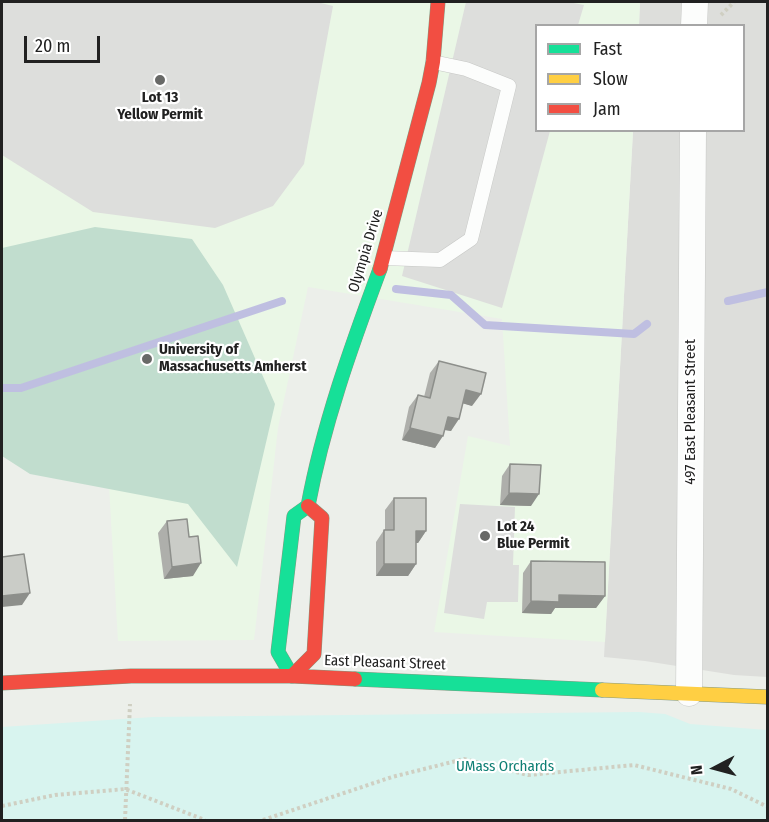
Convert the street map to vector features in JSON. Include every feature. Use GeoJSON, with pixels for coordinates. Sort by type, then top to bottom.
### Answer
{"type":"FeatureCollection","features":[{"type":"Feature","properties":{"kind":"street","name":"Olympia Drive"},"geometry":{"type":"LineString","coordinates":[[292,676],[278,652],[294,516],[308,506],[315,468],[351,347],[384,258],[409,168],[433,62],[438,2]]}},
{"type":"Feature","properties":{"kind":"street"},"geometry":{"type":"LineString","coordinates":[[694,24],[695,2]]}},
{"type":"Feature","properties":{"kind":"street","name":"497 East Pleasant Street"},"geometry":{"type":"LineString","coordinates":[[689,693],[693,132]]}},
{"type":"Feature","properties":{"kind":"street"},"geometry":{"type":"LineString","coordinates":[[292,676],[314,654],[322,518],[308,506]]}},
{"type":"Feature","properties":{"kind":"street","name":"East Pleasant Street"},"geometry":{"type":"LineString","coordinates":[[2,683],[131,676],[292,676],[768,697]]}},
{"type":"Feature","properties":{"kind":"lane"},"geometry":{"type":"LineString","coordinates":[[384,258],[441,260],[471,238],[507,97],[509,86],[466,69],[433,62]]}},
{"type":"Feature","properties":{"kind":"path"},"geometry":{"type":"LineString","coordinates":[[720,15],[734,2]]}},
{"type":"Feature","properties":{"kind":"path"},"geometry":{"type":"LineString","coordinates":[[125,820],[131,676]]}},
{"type":"Feature","properties":{"kind":"path"},"geometry":{"type":"LineString","coordinates":[[263,820],[392,777],[464,759],[528,775],[634,765],[731,789],[768,807]]}},
{"type":"Feature","properties":{"kind":"path"},"geometry":{"type":"LineString","coordinates":[[2,806],[55,795],[125,789],[205,820]]}},
{"type":"Feature","properties":{"kind":"shaded area","name":"University of Massachusetts Amherst"},"geometry":{"type":"Polygon","coordinates":[[[2,2],[640,2],[639,24],[535,24],[535,132],[633,132],[605,642],[434,632],[468,436],[510,446],[502,319],[308,287],[278,428],[254,640],[118,641],[104,400],[2,407],[2,2]]]}},
{"type":"Feature","properties":{"kind":"shaded area","name":"Lot 13 Yellow Permit"},"geometry":{"type":"Polygon","coordinates":[[[2,2],[317,2],[333,6],[304,164],[273,206],[215,228],[93,212],[2,155],[2,2]]]}},
{"type":"Feature","properties":{"kind":"shaded area"},"geometry":{"type":"Polygon","coordinates":[[[466,2],[568,2],[584,5],[578,24],[535,24],[535,132],[550,132],[502,308],[402,276],[466,2]]]}},
{"type":"Feature","properties":{"kind":"shaded area"},"geometry":{"type":"Polygon","coordinates":[[[640,2],[767,2],[767,677],[734,675],[604,657],[633,132],[745,132],[745,24],[639,24],[640,2]]]}},
{"type":"Feature","properties":{"kind":"shaded area"},"geometry":{"type":"Polygon","coordinates":[[[95,227],[192,239],[223,285],[275,404],[237,567],[188,504],[30,474],[2,456],[2,248],[95,227]]]}},
{"type":"Feature","properties":{"kind":"shaded area","name":"Lot 24 Blue Permit"},"geometry":{"type":"Polygon","coordinates":[[[460,504],[515,507],[513,565],[519,565],[518,602],[487,602],[484,619],[444,613],[460,504]]]}},
{"type":"Feature","properties":{"kind":"green space","name":"UMass Orchards"},"geometry":{"type":"Polygon","coordinates":[[[639,712],[665,714],[690,724],[767,730],[767,820],[2,820],[2,727],[153,717],[639,712]]]}},
{"type":"Feature","properties":{"kind":"building"},"geometry":{"type":"Polygon","coordinates":[[[439,361],[486,373],[481,394],[466,390],[459,419],[448,417],[443,436],[410,428],[418,395],[430,398],[439,361]]]}},
{"type":"Feature","properties":{"kind":"building"},"geometry":{"type":"Polygon","coordinates":[[[510,464],[541,465],[539,494],[509,493],[510,464]]]}},
{"type":"Feature","properties":{"kind":"building"},"geometry":{"type":"Polygon","coordinates":[[[394,498],[426,498],[426,531],[416,531],[416,564],[384,564],[384,530],[394,530],[394,498]]]}},
{"type":"Feature","properties":{"kind":"building"},"geometry":{"type":"Polygon","coordinates":[[[187,519],[189,537],[198,536],[201,563],[172,567],[167,521],[187,519]]]}},
{"type":"Feature","properties":{"kind":"building"},"geometry":{"type":"Polygon","coordinates":[[[24,554],[30,593],[2,596],[2,557],[24,554]]]}},
{"type":"Feature","properties":{"kind":"building"},"geometry":{"type":"Polygon","coordinates":[[[531,561],[605,562],[605,596],[559,595],[559,602],[531,601],[531,561]]]}},
{"type":"Feature","properties":{"kind":"waterway"},"geometry":{"type":"LineString","coordinates":[[396,289],[451,295],[485,325],[634,334],[647,324]]}},
{"type":"Feature","properties":{"kind":"waterway"},"geometry":{"type":"LineString","coordinates":[[728,301],[768,292]]}},
{"type":"Feature","properties":{"kind":"waterway"},"geometry":{"type":"LineString","coordinates":[[2,388],[21,388],[282,301]]}},
{"type":"Feature","properties":{"kind":"traffic: fast"},"geometry":{"type":"LineString","coordinates":[[292,676],[278,652],[294,516],[308,506],[330,416],[348,357],[380,269]]}},
{"type":"Feature","properties":{"kind":"traffic: fast"},"geometry":{"type":"LineString","coordinates":[[355,679],[602,690]]}},
{"type":"Feature","properties":{"kind":"traffic: slow"},"geometry":{"type":"LineString","coordinates":[[602,690],[768,697]]}},
{"type":"Feature","properties":{"kind":"traffic: jam"},"geometry":{"type":"LineString","coordinates":[[380,269],[429,83],[438,2]]}},
{"type":"Feature","properties":{"kind":"traffic: jam"},"geometry":{"type":"LineString","coordinates":[[292,676],[314,654],[322,518],[308,506]]}},
{"type":"Feature","properties":{"kind":"traffic: jam"},"geometry":{"type":"LineString","coordinates":[[2,683],[131,676],[292,676],[355,679]]}},
{"type":"Feature","properties":{"kind":"place","name":"Lot 13 Yellow Permit"},"geometry":{"type":"Point","coordinates":[160,80]}},
{"type":"Feature","properties":{"kind":"place","name":"University of Massachusetts Amherst"},"geometry":{"type":"Point","coordinates":[147,359]}},
{"type":"Feature","properties":{"kind":"place","name":"Lot 24 Blue Permit"},"geometry":{"type":"Point","coordinates":[485,536]}}]}
